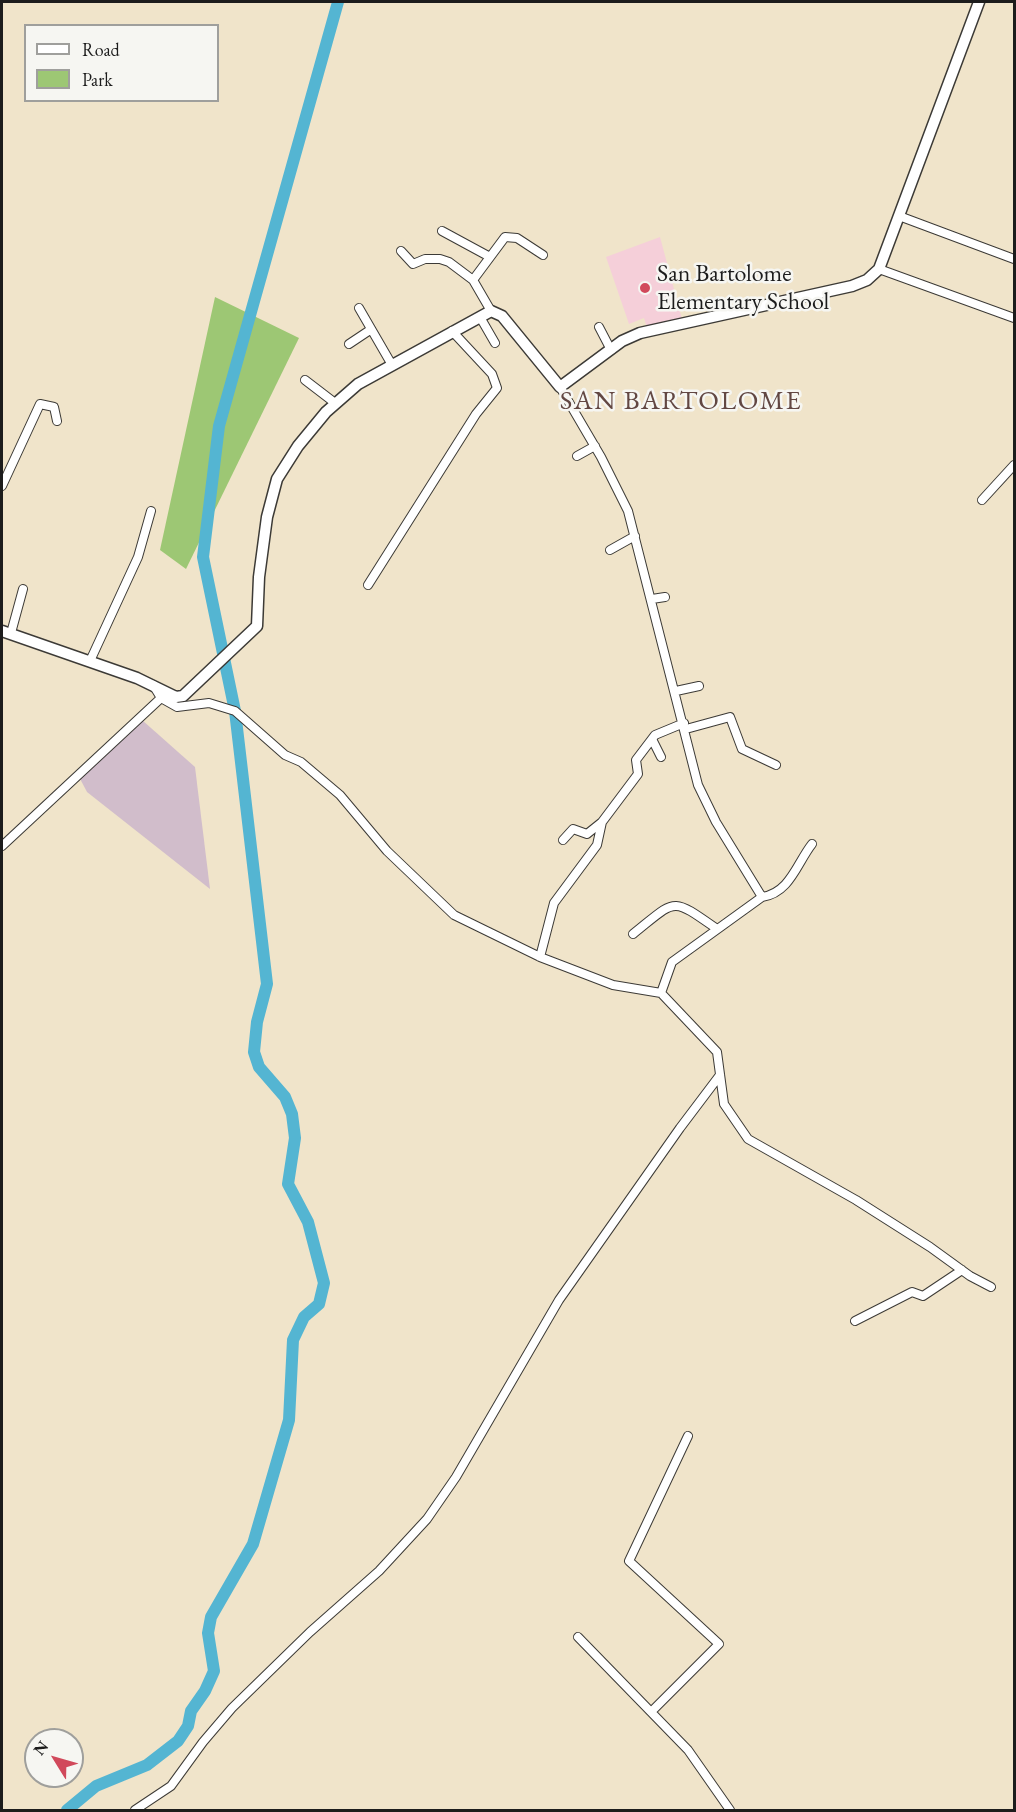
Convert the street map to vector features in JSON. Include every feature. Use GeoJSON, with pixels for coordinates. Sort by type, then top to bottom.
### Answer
{"type":"FeatureCollection","features":[{"type":"Feature","properties":{"kind":"street"},"geometry":{"type":"LineString","coordinates":[[560,387],[632,336],[649,330],[861,283],[879,269],[979,2]]}},
{"type":"Feature","properties":{"kind":"street"},"geometry":{"type":"LineString","coordinates":[[899,216],[1014,259]]}},
{"type":"Feature","properties":{"kind":"street"},"geometry":{"type":"LineString","coordinates":[[442,231],[490,257]]}},
{"type":"Feature","properties":{"kind":"street"},"geometry":{"type":"LineString","coordinates":[[473,280],[508,236],[517,238],[543,255]]}},
{"type":"Feature","properties":{"kind":"street"},"geometry":{"type":"LineString","coordinates":[[401,251],[413,264],[432,259],[449,262],[473,280],[491,311],[502,316],[560,387],[595,446],[621,493],[635,536],[685,726],[698,785],[716,822],[762,897]]}},
{"type":"Feature","properties":{"kind":"street"},"geometry":{"type":"LineString","coordinates":[[879,269],[1014,318]]}},
{"type":"Feature","properties":{"kind":"street"},"geometry":{"type":"LineString","coordinates":[[358,308],[392,365]]}},
{"type":"Feature","properties":{"kind":"street"},"geometry":{"type":"LineString","coordinates":[[23,589],[6,632],[153,685],[176,697],[183,696],[258,623],[262,549],[276,484],[292,454],[335,404],[358,384],[491,311]]}},
{"type":"Feature","properties":{"kind":"street"},"geometry":{"type":"LineString","coordinates":[[480,317],[495,343]]}},
{"type":"Feature","properties":{"kind":"street"},"geometry":{"type":"LineString","coordinates":[[598,327],[611,350]]}},
{"type":"Feature","properties":{"kind":"street"},"geometry":{"type":"LineString","coordinates":[[349,344],[370,330]]}},
{"type":"Feature","properties":{"kind":"street"},"geometry":{"type":"LineString","coordinates":[[368,585],[476,414],[498,386],[492,374],[452,332]]}},
{"type":"Feature","properties":{"kind":"street"},"geometry":{"type":"LineString","coordinates":[[305,380],[335,404]]}},
{"type":"Feature","properties":{"kind":"street"},"geometry":{"type":"LineString","coordinates":[[2,486],[40,404],[54,408],[57,421]]}},
{"type":"Feature","properties":{"kind":"street"},"geometry":{"type":"LineString","coordinates":[[577,456],[595,446]]}},
{"type":"Feature","properties":{"kind":"street"},"geometry":{"type":"LineString","coordinates":[[982,500],[1003,480],[1014,465]]}},
{"type":"Feature","properties":{"kind":"street"},"geometry":{"type":"LineString","coordinates":[[90,661],[138,557],[152,510]]}},
{"type":"Feature","properties":{"kind":"street"},"geometry":{"type":"LineString","coordinates":[[610,550],[635,536]]}},
{"type":"Feature","properties":{"kind":"street"},"geometry":{"type":"LineString","coordinates":[[652,599],[665,597]]}},
{"type":"Feature","properties":{"kind":"street"},"geometry":{"type":"LineString","coordinates":[[153,685],[161,698],[177,707],[209,703],[235,711],[285,755],[301,762],[340,795],[385,849],[448,910],[486,933],[540,957],[613,985],[661,993],[717,1052],[724,1104],[748,1139],[856,1200],[991,1287]]}},
{"type":"Feature","properties":{"kind":"street"},"geometry":{"type":"LineString","coordinates":[[676,691],[699,686]]}},
{"type":"Feature","properties":{"kind":"street"},"geometry":{"type":"LineString","coordinates":[[2,846],[161,698]]}},
{"type":"Feature","properties":{"kind":"street"},"geometry":{"type":"LineString","coordinates":[[562,840],[573,829],[588,834],[602,822],[638,774],[635,761],[652,739],[685,726],[730,717],[742,749],[776,765]]}},
{"type":"Feature","properties":{"kind":"street"},"geometry":{"type":"LineString","coordinates":[[652,739],[661,757]]}},
{"type":"Feature","properties":{"kind":"street"},"geometry":{"type":"LineString","coordinates":[[540,957],[554,903],[597,845],[602,822]]}},
{"type":"Feature","properties":{"kind":"street"},"geometry":{"type":"LineString","coordinates":[[661,993],[672,962],[762,897],[773,894],[796,873],[800,859],[812,844]]}},
{"type":"Feature","properties":{"kind":"street"},"geometry":{"type":"LineString","coordinates":[[633,934],[666,908],[677,904],[684,905],[717,929]]}},
{"type":"Feature","properties":{"kind":"street"},"geometry":{"type":"LineString","coordinates":[[135,1810],[171,1786],[212,1730],[237,1703],[315,1627],[379,1571],[427,1519],[456,1477],[559,1300],[720,1075]]}},
{"type":"Feature","properties":{"kind":"street"},"geometry":{"type":"LineString","coordinates":[[855,1321],[912,1292],[923,1296],[962,1270]]}},
{"type":"Feature","properties":{"kind":"street"},"geometry":{"type":"LineString","coordinates":[[651,1712],[719,1644],[629,1561],[688,1436]]}},
{"type":"Feature","properties":{"kind":"street"},"geometry":{"type":"LineString","coordinates":[[578,1637],[688,1750],[730,1810]]}},
{"type":"Feature","properties":{"kind":"shaded area","name":"San Bartolome Elementary School"},"geometry":{"type":"Polygon","coordinates":[[[660,237],[682,319],[647,328],[644,318],[629,324],[606,257],[660,237]]]}},
{"type":"Feature","properties":{"kind":"shaded area"},"geometry":{"type":"Polygon","coordinates":[[[142,720],[195,767],[210,889],[87,792],[78,775],[142,720]]]}},
{"type":"Feature","properties":{"kind":"green space"},"geometry":{"type":"Polygon","coordinates":[[[215,297],[299,338],[186,569],[160,550],[215,297]]]}},
{"type":"Feature","properties":{"kind":"waterway"},"geometry":{"type":"LineString","coordinates":[[67,1810],[96,1786],[147,1765],[178,1741],[188,1726],[191,1711],[205,1691],[214,1671],[208,1633],[211,1617],[253,1544],[289,1420],[293,1340],[304,1317],[319,1304],[324,1283],[308,1222],[288,1184],[295,1138],[292,1114],[285,1097],[259,1067],[254,1052],[257,1022],[267,984],[235,711],[203,557],[219,426],[338,2]]}},
{"type":"Feature","properties":{"kind":"place","name":"San Bartolome Elementary School"},"geometry":{"type":"Point","coordinates":[645,288]}},
{"type":"Feature","properties":{"kind":"district","name":"SAN BARTOLOME"},"geometry":{"type":"Point","coordinates":[681,402]}}]}
